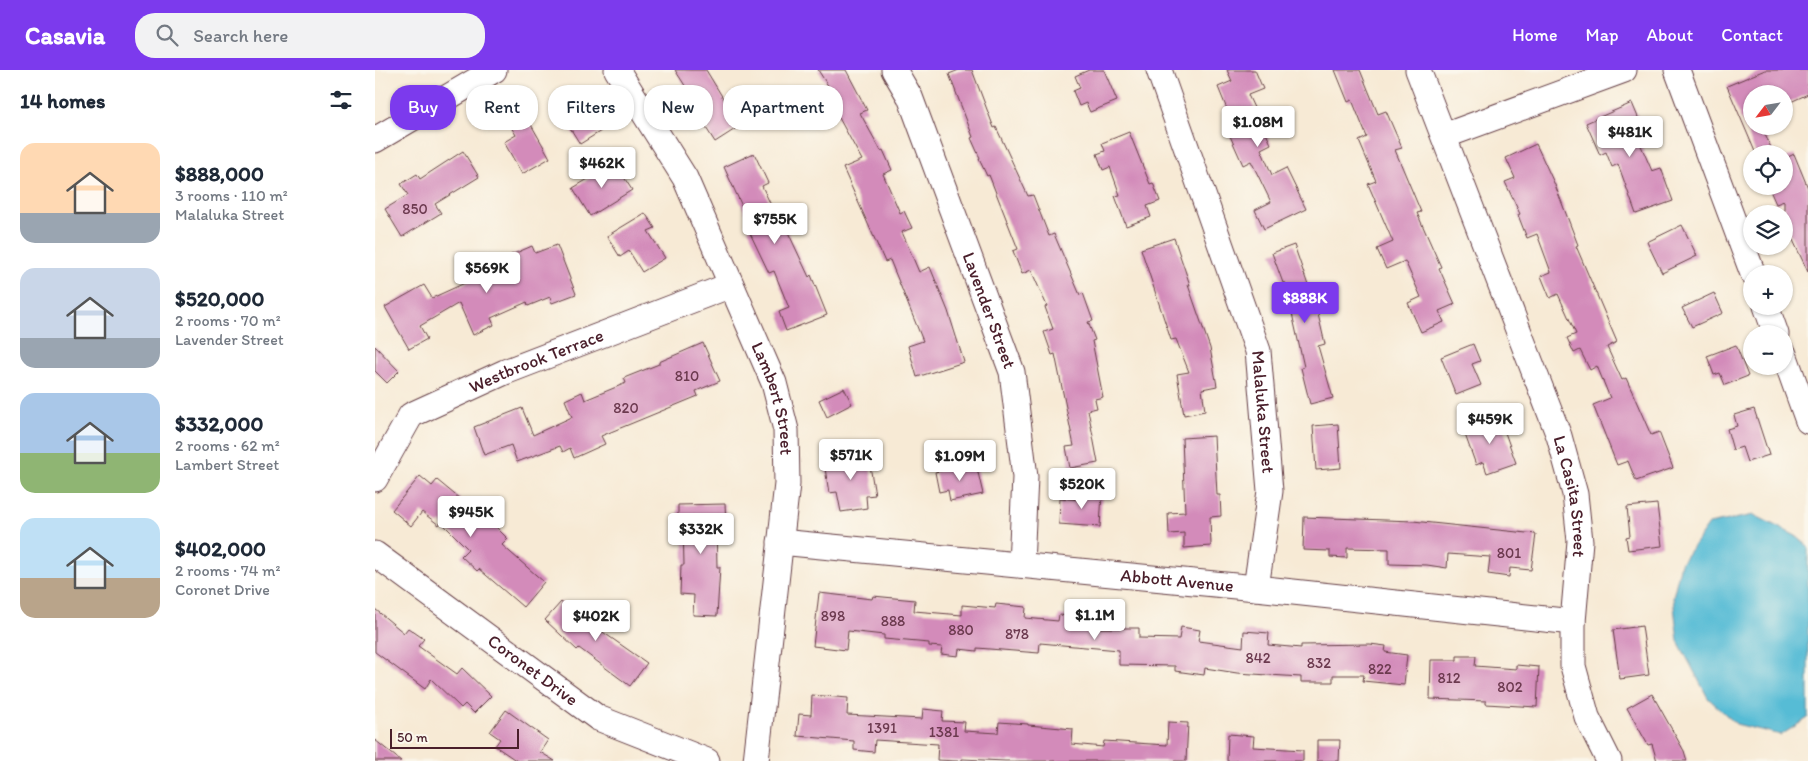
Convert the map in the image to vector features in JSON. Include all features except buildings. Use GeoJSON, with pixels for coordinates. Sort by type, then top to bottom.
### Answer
{"type":"FeatureCollection","features":[{"type":"Feature","properties":{"kind":"street"},"geometry":{"type":"LineString","coordinates":[[375,140],[494,70]]}},
{"type":"Feature","properties":{"kind":"street","name":"Lambert Street"},"geometry":{"type":"LineString","coordinates":[[617,70],[685,178],[774,383],[786,430],[787,484],[756,761]]}},
{"type":"Feature","properties":{"kind":"street","name":"Lavender Street"},"geometry":{"type":"LineString","coordinates":[[894,70],[910,97],[1012,372],[1025,477],[1021,565]]}},
{"type":"Feature","properties":{"kind":"street","name":"Malaluka Street"},"geometry":{"type":"LineString","coordinates":[[1159,70],[1258,351],[1270,491],[1256,588]]}},
{"type":"Feature","properties":{"kind":"street","name":"La Casita Street"},"geometry":{"type":"LineString","coordinates":[[1418,70],[1559,436],[1575,494],[1580,541],[1573,622],[1573,666],[1587,716],[1609,761]]}},
{"type":"Feature","properties":{"kind":"street"},"geometry":{"type":"LineString","coordinates":[[1444,136],[1624,70]]}},
{"type":"Feature","properties":{"kind":"street"},"geometry":{"type":"LineString","coordinates":[[1677,70],[1750,265]]}},
{"type":"Feature","properties":{"kind":"street","name":"Westbrook Terrace"},"geometry":{"type":"LineString","coordinates":[[375,479],[411,415],[505,372],[731,285]]}},
{"type":"Feature","properties":{"kind":"street"},"geometry":{"type":"LineString","coordinates":[[1792,375],[1808,421]]}},
{"type":"Feature","properties":{"kind":"street","name":"Abbott Avenue"},"geometry":{"type":"LineString","coordinates":[[780,542],[1256,588],[1573,622]]}},
{"type":"Feature","properties":{"kind":"street","name":"Coronet Drive"},"geometry":{"type":"LineString","coordinates":[[375,554],[598,718],[707,761]]}},
{"type":"Feature","properties":{"kind":"water"},"geometry":{"type":"Polygon","coordinates":[[[1754,515],[1796,536],[1808,546],[1808,718],[1781,735],[1736,724],[1708,698],[1678,641],[1673,597],[1681,563],[1709,524],[1754,515]]]}}]}
